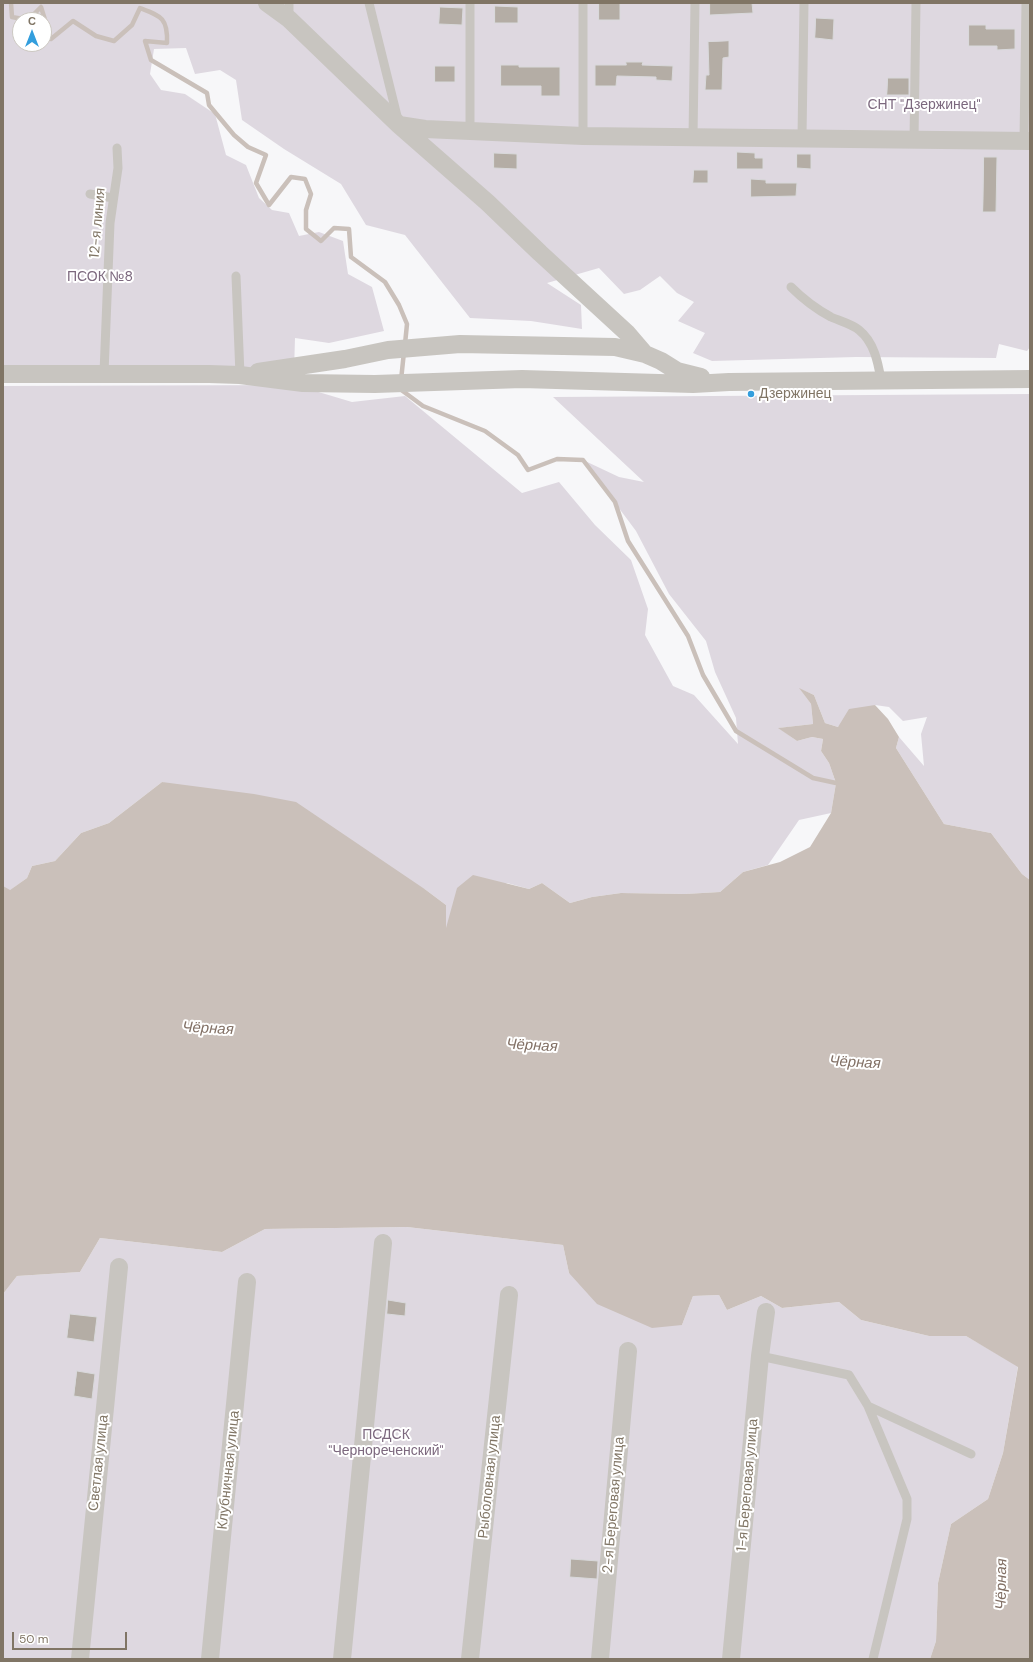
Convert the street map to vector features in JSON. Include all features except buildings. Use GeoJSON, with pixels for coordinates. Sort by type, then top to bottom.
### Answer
{"type":"FeatureCollection","features":[{"type":"Feature","properties":{"kind":"street"},"geometry":{"type":"LineString","coordinates":[[267,3],[289,11],[399,125],[488,203],[627,333],[645,354]]}},
{"type":"Feature","properties":{"kind":"street"},"geometry":{"type":"LineString","coordinates":[[399,125],[425,129],[583,136],[1027,140]]}},
{"type":"Feature","properties":{"kind":"street"},"geometry":{"type":"LineString","coordinates":[[240,375],[345,359],[388,350],[460,344],[615,347],[645,354],[661,361],[677,371],[729,382]]}},
{"type":"Feature","properties":{"kind":"street"},"geometry":{"type":"LineString","coordinates":[[3,374],[104,373],[240,375],[303,383],[375,384],[522,378],[693,384],[729,382],[1030,379]]}},
{"type":"Feature","properties":{"kind":"street"},"geometry":{"type":"LineString","coordinates":[[342,1659],[383,1243]]}},
{"type":"Feature","properties":{"kind":"street","name":"Светлая улица"},"geometry":{"type":"LineString","coordinates":[[80,1659],[119,1267]]}},
{"type":"Feature","properties":{"kind":"street","name":"Клубничная улица"},"geometry":{"type":"LineString","coordinates":[[210,1659],[247,1282]]}},
{"type":"Feature","properties":{"kind":"street","name":"Рыболовная улица"},"geometry":{"type":"LineString","coordinates":[[470,1659],[509,1295]]}},
{"type":"Feature","properties":{"kind":"street","name":"1-я Береговая улица"},"geometry":{"type":"LineString","coordinates":[[731,1659],[760,1356],[766,1312]]}},
{"type":"Feature","properties":{"kind":"street","name":"2-я Береговая улица"},"geometry":{"type":"LineString","coordinates":[[600,1659],[628,1351]]}},
{"type":"Feature","properties":{"kind":"lane"},"geometry":{"type":"LineString","coordinates":[[369,3],[399,125]]}},
{"type":"Feature","properties":{"kind":"lane"},"geometry":{"type":"LineString","coordinates":[[470,3],[470,131]]}},
{"type":"Feature","properties":{"kind":"lane"},"geometry":{"type":"LineString","coordinates":[[583,3],[583,136]]}},
{"type":"Feature","properties":{"kind":"lane"},"geometry":{"type":"LineString","coordinates":[[693,137],[696,3]]}},
{"type":"Feature","properties":{"kind":"lane"},"geometry":{"type":"LineString","coordinates":[[802,137],[804,3]]}},
{"type":"Feature","properties":{"kind":"lane"},"geometry":{"type":"LineString","coordinates":[[914,140],[916,3]]}},
{"type":"Feature","properties":{"kind":"lane"},"geometry":{"type":"LineString","coordinates":[[1026,3],[1027,140]]}},
{"type":"Feature","properties":{"kind":"lane","name":"12-я линия"},"geometry":{"type":"LineString","coordinates":[[104,373],[110,223],[118,168],[117,148]]}},
{"type":"Feature","properties":{"kind":"lane"},"geometry":{"type":"LineString","coordinates":[[90,194],[113,198]]}},
{"type":"Feature","properties":{"kind":"lane"},"geometry":{"type":"LineString","coordinates":[[236,276],[240,375]]}},
{"type":"Feature","properties":{"kind":"lane"},"geometry":{"type":"LineString","coordinates":[[791,287],[804,301],[830,317],[859,329],[871,344],[877,359],[882,380]]}},
{"type":"Feature","properties":{"kind":"lane"},"geometry":{"type":"LineString","coordinates":[[760,1356],[849,1374],[868,1406],[907,1499],[907,1519],[873,1659]]}},
{"type":"Feature","properties":{"kind":"lane"},"geometry":{"type":"LineString","coordinates":[[868,1406],[971,1454]]}},
{"type":"Feature","properties":{"kind":"green space"},"geometry":{"type":"Polygon","coordinates":[[[3,3],[1030,3],[1030,347],[1027,351],[999,344],[996,358],[856,357],[712,361],[693,353],[705,333],[678,321],[694,302],[677,293],[660,276],[640,290],[624,294],[599,268],[547,283],[581,305],[582,329],[531,321],[470,318],[405,235],[366,225],[341,184],[284,149],[242,120],[236,80],[220,70],[195,74],[186,48],[154,49],[150,74],[161,90],[185,94],[215,114],[226,155],[246,165],[259,198],[272,210],[289,213],[299,236],[319,232],[343,241],[348,274],[372,287],[384,331],[329,343],[295,338],[294,371],[3,375],[3,3]]]}},
{"type":"Feature","properties":{"kind":"green space"},"geometry":{"type":"Polygon","coordinates":[[[295,385],[352,402],[405,396],[522,493],[559,482],[595,525],[631,560],[648,609],[645,635],[673,686],[694,695],[738,744],[736,718],[715,672],[706,641],[669,594],[636,531],[583,460],[619,477],[644,482],[553,397],[1030,394],[1030,880],[1022,874],[991,833],[944,824],[896,748],[899,737],[924,766],[921,734],[927,717],[903,721],[889,707],[875,705],[838,727],[825,723],[814,695],[800,689],[811,704],[813,724],[779,728],[797,741],[812,737],[823,739],[821,751],[829,763],[836,783],[831,813],[799,820],[768,865],[743,872],[720,892],[685,894],[621,893],[592,897],[570,903],[542,883],[529,889],[507,883],[445,930],[446,905],[426,890],[162,782],[109,823],[81,833],[55,861],[32,866],[27,878],[9,891],[3,886],[3,386],[295,385]]]}},
{"type":"Feature","properties":{"kind":"green space","name":"ПСДСК \"Чернореченский\""},"geometry":{"type":"Polygon","coordinates":[[[407,1227],[563,1245],[569,1273],[682,1325],[693,1296],[719,1295],[727,1310],[761,1296],[782,1308],[839,1302],[861,1320],[929,1336],[966,1336],[1018,1366],[1003,1453],[988,1499],[951,1524],[938,1583],[936,1641],[930,1659],[3,1659],[3,1294],[17,1276],[80,1272],[100,1238],[222,1252],[265,1229],[407,1227]]]}},
{"type":"Feature","properties":{"kind":"water","name":"Чёрная"},"geometry":{"type":"Polygon","coordinates":[[[799,688],[814,695],[825,723],[838,727],[849,709],[875,705],[888,719],[899,737],[896,748],[944,824],[991,833],[1022,874],[1030,880],[1030,1659],[930,1659],[936,1641],[938,1583],[951,1524],[988,1499],[1003,1453],[1018,1367],[966,1336],[929,1336],[861,1320],[839,1302],[782,1308],[761,1296],[727,1310],[719,1295],[693,1296],[682,1325],[652,1328],[597,1304],[569,1273],[563,1245],[407,1227],[265,1229],[222,1252],[100,1238],[80,1272],[17,1276],[3,1294],[3,886],[10,890],[27,878],[32,866],[55,861],[81,833],[109,823],[162,782],[254,794],[296,802],[446,905],[446,928],[457,888],[473,875],[529,889],[542,883],[570,903],[592,897],[621,893],[685,894],[720,892],[743,872],[780,862],[810,847],[831,813],[836,783],[829,763],[821,751],[823,739],[812,737],[797,741],[778,728],[813,724],[811,704],[799,688]]]}},
{"type":"Feature","properties":{"kind":"waterway"},"geometry":{"type":"LineString","coordinates":[[11,3],[12,17],[28,20],[41,7],[51,39],[73,21],[96,36],[114,41],[132,25],[140,8],[153,13],[162,19],[166,28],[167,43],[145,41],[151,60],[207,93],[209,105],[234,135],[248,147],[266,155],[256,183],[269,205],[291,177],[305,179],[311,194],[306,210],[306,229],[321,241],[334,228],[349,229],[351,257],[385,282],[399,305],[407,324],[405,344]]}},
{"type":"Feature","properties":{"kind":"waterway"},"geometry":{"type":"LineString","coordinates":[[401,380],[404,352]]}},
{"type":"Feature","properties":{"kind":"waterway"},"geometry":{"type":"LineString","coordinates":[[400,389],[423,406],[485,431],[518,455],[528,470],[557,459],[583,460],[615,502],[628,541],[688,636],[703,675],[736,731],[813,778],[836,783]]}},
{"type":"Feature","properties":{"kind":"place","name":"Дзержинец"},"geometry":{"type":"Point","coordinates":[751,394]}},
{"type":"Feature","properties":{"kind":"park label","name":"СНТ \"Дзержинец\""},"geometry":{"type":"Point","coordinates":[924,105]}},
{"type":"Feature","properties":{"kind":"park label","name":"ПСОК №8"},"geometry":{"type":"Point","coordinates":[100,277]}}]}
